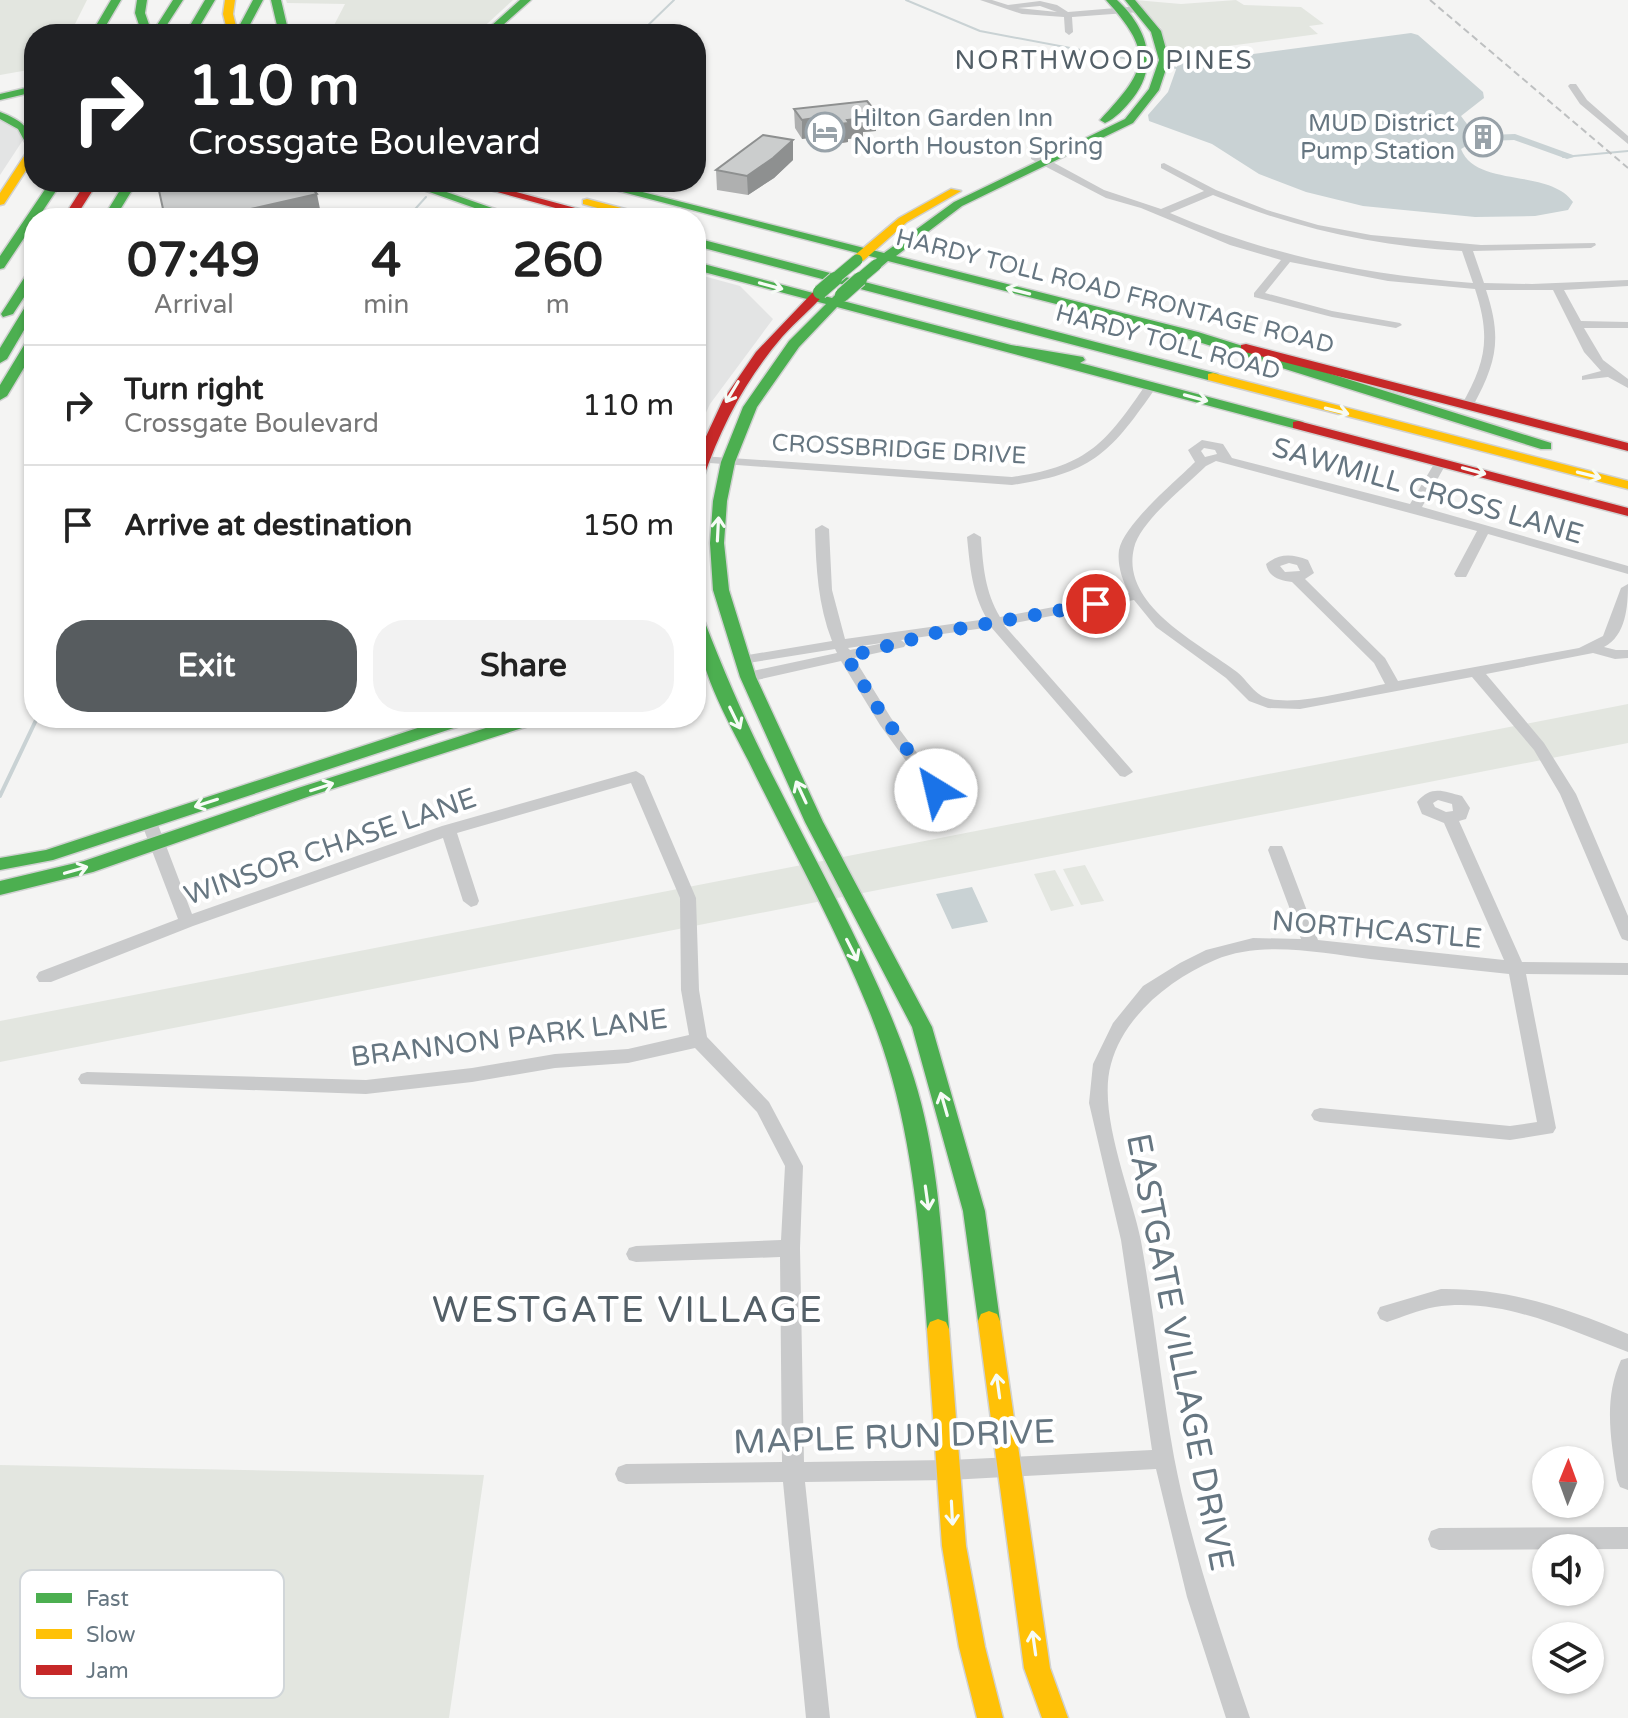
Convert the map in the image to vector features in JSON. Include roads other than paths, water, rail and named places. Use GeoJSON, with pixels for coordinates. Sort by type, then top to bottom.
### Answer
{"type":"FeatureCollection","features":[{"type":"Feature","properties":{"kind":"main road"},"geometry":{"type":"LineString","coordinates":[[102,24],[116,0]]}},
{"type":"Feature","properties":{"kind":"main road"},"geometry":{"type":"LineString","coordinates":[[162,24],[178,0]]}},
{"type":"Feature","properties":{"kind":"main road"},"geometry":{"type":"LineString","coordinates":[[196,24],[210,0]]}},
{"type":"Feature","properties":{"kind":"main road"},"geometry":{"type":"LineString","coordinates":[[230,0],[230,24]]}},
{"type":"Feature","properties":{"kind":"main road"},"geometry":{"type":"LineString","coordinates":[[246,24],[258,0]]}},
{"type":"Feature","properties":{"kind":"main road"},"geometry":{"type":"LineString","coordinates":[[276,0],[282,24]]}},
{"type":"Feature","properties":{"kind":"main road"},"geometry":{"type":"LineString","coordinates":[[501,24],[530,4]]}},
{"type":"Feature","properties":{"kind":"main road"},"geometry":{"type":"LineString","coordinates":[[514,24],[530,4]]}},
{"type":"Feature","properties":{"kind":"main road"},"geometry":{"type":"LineString","coordinates":[[1040,160],[1108,119],[1127,103],[1143,62],[1143,38],[1127,5]]}},
{"type":"Feature","properties":{"kind":"main road"},"geometry":{"type":"LineString","coordinates":[[706,448],[730,393],[749,367],[871,259],[903,220],[1129,121],[1145,104],[1165,66],[1152,26],[1127,5]]}},
{"type":"Feature","properties":{"kind":"main road"},"geometry":{"type":"LineString","coordinates":[[0,100],[24,92]]}},
{"type":"Feature","properties":{"kind":"main road"},"geometry":{"type":"LineString","coordinates":[[0,100],[24,102]]}},
{"type":"Feature","properties":{"kind":"main road"},"geometry":{"type":"LineString","coordinates":[[0,113],[24,111]]}},
{"type":"Feature","properties":{"kind":"main road"},"geometry":{"type":"LineString","coordinates":[[0,113],[19,121],[24,127]]}},
{"type":"Feature","properties":{"kind":"main road"},"geometry":{"type":"LineString","coordinates":[[0,202],[24,165]]}},
{"type":"Feature","properties":{"kind":"main road"},"geometry":{"type":"LineString","coordinates":[[39,207],[49,192]]}},
{"type":"Feature","properties":{"kind":"main road"},"geometry":{"type":"LineString","coordinates":[[437,192],[485,208]]}},
{"type":"Feature","properties":{"kind":"main road"},"geometry":{"type":"LineString","coordinates":[[507,192],[569,208]]}},
{"type":"Feature","properties":{"kind":"main road"},"geometry":{"type":"LineString","coordinates":[[550,192],[610,208]]}},
{"type":"Feature","properties":{"kind":"main road","name":"HARDY TOLL ROAD FRONTAGE ROAD"},"geometry":{"type":"LineString","coordinates":[[626,192],[685,208]]}},
{"type":"Feature","properties":{"kind":"main road","name":"HARDY TOLL ROAD FRONTAGE ROAD"},"geometry":{"type":"LineString","coordinates":[[706,214],[871,259],[1175,331],[1628,447]]}},
{"type":"Feature","properties":{"kind":"main road"},"geometry":{"type":"LineString","coordinates":[[0,240],[24,217]]}},
{"type":"Feature","properties":{"kind":"main road"},"geometry":{"type":"LineString","coordinates":[[0,265],[24,229]]}},
{"type":"Feature","properties":{"kind":"main road","name":"HARDY TOLL ROAD"},"geometry":{"type":"LineString","coordinates":[[706,234],[1628,469]]}},
{"type":"Feature","properties":{"kind":"main road","name":"HARDY TOLL ROAD"},"geometry":{"type":"LineString","coordinates":[[706,245],[1261,392],[1628,485]]}},
{"type":"Feature","properties":{"kind":"main road"},"geometry":{"type":"LineString","coordinates":[[706,268],[828,297],[1012,349],[1628,512]]}},
{"type":"Feature","properties":{"kind":"main road"},"geometry":{"type":"LineString","coordinates":[[0,325],[24,288]]}},
{"type":"Feature","properties":{"kind":"main road"},"geometry":{"type":"LineString","coordinates":[[828,297],[750,407],[728,462],[720,501],[719,570],[729,625],[745,669],[814,822],[922,1027],[974,1211],[1037,1668],[1055,1718]]}},
{"type":"Feature","properties":{"kind":"main road"},"geometry":{"type":"LineString","coordinates":[[0,359],[24,319]]}},
{"type":"Feature","properties":{"kind":"main road"},"geometry":{"type":"LineString","coordinates":[[1175,331],[1546,446]]}},
{"type":"Feature","properties":{"kind":"main road"},"geometry":{"type":"LineString","coordinates":[[1012,349],[1261,392]]}},
{"type":"Feature","properties":{"kind":"main road"},"geometry":{"type":"LineString","coordinates":[[0,396],[24,356]]}},
{"type":"Feature","properties":{"kind":"main road"},"geometry":{"type":"LineString","coordinates":[[749,367],[773,372]]}},
{"type":"Feature","properties":{"kind":"main road"},"geometry":{"type":"LineString","coordinates":[[706,571],[719,570]]}},
{"type":"Feature","properties":{"kind":"main road"},"geometry":{"type":"LineString","coordinates":[[745,669],[708,671],[862,970],[890,1039],[918,1138],[929,1215],[954,1546],[972,1647],[990,1718]]}},
{"type":"Feature","properties":{"kind":"main road"},"geometry":{"type":"LineString","coordinates":[[0,864],[47,856],[435,728]]}},
{"type":"Feature","properties":{"kind":"main road"},"geometry":{"type":"LineString","coordinates":[[0,888],[50,878],[158,845],[229,818],[504,728]]}},
{"type":"Feature","properties":{"kind":"main road"},"geometry":{"type":"LineString","coordinates":[[347,757],[355,777]]}},
{"type":"Feature","properties":{"kind":"main road"},"geometry":{"type":"LineString","coordinates":[[789,828],[814,822]]}},
{"type":"Feature","properties":{"kind":"main road"},"geometry":{"type":"LineString","coordinates":[[890,1039],[922,1027]]}},
{"type":"Feature","properties":{"kind":"street"},"geometry":{"type":"LineString","coordinates":[[984,0],[1030,14],[1068,16],[1127,5]]}},
{"type":"Feature","properties":{"kind":"street"},"geometry":{"type":"LineString","coordinates":[[1068,16],[1069,32]]}},
{"type":"Feature","properties":{"kind":"street"},"geometry":{"type":"LineString","coordinates":[[1573,86],[1583,102],[1628,141]]}},
{"type":"Feature","properties":{"kind":"street"},"geometry":{"type":"LineString","coordinates":[[1040,160],[1052,169],[1109,196],[1143,206],[1206,234],[1288,258],[1372,276],[1479,287],[1557,288],[1628,283]]}},
{"type":"Feature","properties":{"kind":"street"},"geometry":{"type":"LineString","coordinates":[[1164,166],[1212,192],[1261,210],[1336,231],[1467,248],[1530,249],[1591,245]]}},
{"type":"Feature","properties":{"kind":"street"},"geometry":{"type":"LineString","coordinates":[[1160,213],[1212,192]]}},
{"type":"Feature","properties":{"kind":"street"},"geometry":{"type":"LineString","coordinates":[[1467,248],[1490,319],[1492,354],[1487,371],[1467,406]]}},
{"type":"Feature","properties":{"kind":"street"},"geometry":{"type":"LineString","coordinates":[[1288,258],[1258,295],[1332,314],[1396,325]]}},
{"type":"Feature","properties":{"kind":"street"},"geometry":{"type":"LineString","coordinates":[[1557,288],[1577,324],[1586,349],[1609,373],[1628,384]]}},
{"type":"Feature","properties":{"kind":"street"},"geometry":{"type":"LineString","coordinates":[[1577,324],[1628,325]]}},
{"type":"Feature","properties":{"kind":"street"},"geometry":{"type":"LineString","coordinates":[[1586,378],[1609,373]]}},
{"type":"Feature","properties":{"kind":"street","name":"CROSSBRIDGE DRIVE"},"geometry":{"type":"LineString","coordinates":[[706,460],[1012,481],[1047,477],[1097,454],[1113,441],[1151,386]]}},
{"type":"Feature","properties":{"kind":"street","name":"SAWMILL CROSS LANE"},"geometry":{"type":"LineString","coordinates":[[1135,596],[1127,570],[1126,547],[1136,531],[1214,460],[1414,509],[1628,570]]}},
{"type":"Feature","properties":{"kind":"street"},"geometry":{"type":"LineString","coordinates":[[1414,509],[1441,462]]}},
{"type":"Feature","properties":{"kind":"street"},"geometry":{"type":"LineString","coordinates":[[822,529],[823,577],[833,628],[875,704],[952,812]]}},
{"type":"Feature","properties":{"kind":"street"},"geometry":{"type":"LineString","coordinates":[[1461,574],[1484,530]]}},
{"type":"Feature","properties":{"kind":"street"},"geometry":{"type":"LineString","coordinates":[[974,537],[977,577],[994,622],[1006,641],[1125,772]]}},
{"type":"Feature","properties":{"kind":"street"},"geometry":{"type":"LineString","coordinates":[[1296,578],[1380,661],[1393,685]]}},
{"type":"Feature","properties":{"kind":"street"},"geometry":{"type":"LineString","coordinates":[[745,669],[1135,596],[1159,622],[1239,681],[1254,698],[1271,705],[1285,704],[1477,673],[1583,652],[1609,639],[1628,588]]}},
{"type":"Feature","properties":{"kind":"street"},"geometry":{"type":"LineString","coordinates":[[1612,631],[1628,644]]}},
{"type":"Feature","properties":{"kind":"street"},"geometry":{"type":"LineString","coordinates":[[1592,648],[1606,653],[1628,654]]}},
{"type":"Feature","properties":{"kind":"street"},"geometry":{"type":"LineString","coordinates":[[1477,673],[1539,747],[1568,794],[1623,913],[1628,935]]}},
{"type":"Feature","properties":{"kind":"street","name":"WINSOR CHASE LANE"},"geometry":{"type":"LineString","coordinates":[[45,977],[187,922],[448,830],[636,776],[688,898],[690,990],[699,1040]]}},
{"type":"Feature","properties":{"kind":"street"},"geometry":{"type":"LineString","coordinates":[[1320,1115],[1510,1133],[1547,1128],[1516,968],[1450,818]]}},
{"type":"Feature","properties":{"kind":"street"},"geometry":{"type":"LineString","coordinates":[[149,822],[187,922]]}},
{"type":"Feature","properties":{"kind":"street"},"geometry":{"type":"LineString","coordinates":[[448,830],[471,901]]}},
{"type":"Feature","properties":{"kind":"street"},"geometry":{"type":"LineString","coordinates":[[1276,850],[1312,946]]}},
{"type":"Feature","properties":{"kind":"street","name":"NORTHCASTLE"},"geometry":{"type":"LineString","coordinates":[[1138,1003],[1149,991],[1212,954],[1253,944],[1312,946],[1516,968],[1628,969]]}},
{"type":"Feature","properties":{"kind":"street","name":"EASTGATE VILLAGE DRIVE"},"geometry":{"type":"LineString","coordinates":[[1138,1003],[1119,1028],[1102,1064],[1098,1103],[1131,1240],[1164,1459],[1198,1597],[1238,1718]]}},
{"type":"Feature","properties":{"kind":"street"},"geometry":{"type":"LineString","coordinates":[[699,1040],[763,1107],[794,1166],[790,1248],[793,1473],[818,1718]]}},
{"type":"Feature","properties":{"kind":"street","name":"BRANNON PARK LANE"},"geometry":{"type":"LineString","coordinates":[[87,1079],[366,1087],[472,1075],[555,1061],[628,1056],[699,1040]]}},
{"type":"Feature","properties":{"kind":"street"},"geometry":{"type":"LineString","coordinates":[[636,1254],[790,1248]]}},
{"type":"Feature","properties":{"kind":"street"},"geometry":{"type":"LineString","coordinates":[[1387,1313],[1438,1298],[1475,1298],[1566,1315],[1628,1343]]}},
{"type":"Feature","properties":{"kind":"street"},"geometry":{"type":"LineString","coordinates":[[1628,1367],[1619,1407],[1628,1480]]}},
{"type":"Feature","properties":{"kind":"street","name":"MAPLE RUN DRIVE"},"geometry":{"type":"LineString","coordinates":[[626,1474],[950,1470],[1164,1459]]}},
{"type":"Feature","properties":{"kind":"street"},"geometry":{"type":"LineString","coordinates":[[1439,1539],[1628,1538]]}},
{"type":"Feature","properties":{"kind":"waterway"},"geometry":{"type":"LineString","coordinates":[[649,24],[674,0]]}},
{"type":"Feature","properties":{"kind":"waterway"},"geometry":{"type":"LineString","coordinates":[[906,0],[980,31],[1182,69]]}},
{"type":"Feature","properties":{"kind":"waterway"},"geometry":{"type":"LineString","coordinates":[[1459,139],[1515,137],[1570,157]]}},
{"type":"Feature","properties":{"kind":"waterway"},"geometry":{"type":"LineString","coordinates":[[1563,157],[1628,151]]}},
{"type":"Feature","properties":{"kind":"waterway"},"geometry":{"type":"LineString","coordinates":[[416,208],[426,197]]}},
{"type":"Feature","properties":{"kind":"waterway"},"geometry":{"type":"LineString","coordinates":[[0,796],[32,728]]}},
{"type":"Feature","properties":{"kind":"railway"},"geometry":{"type":"LineString","coordinates":[[1430,0],[1628,168]]}},
{"type":"Feature","properties":{"kind":"place","name":"Hilton Garden Inn North Houston Spring"},"geometry":{"type":"Point","coordinates":[825,132]}},
{"type":"Feature","properties":{"kind":"place","name":"MUD District Pump Station"},"geometry":{"type":"Point","coordinates":[1483,137]}},
{"type":"Feature","properties":{"kind":"district","name":"NORTHWOOD PINES"},"geometry":{"type":"Point","coordinates":[1104,60]}},
{"type":"Feature","properties":{"kind":"district","name":"WESTGATE VILLAGE"},"geometry":{"type":"Point","coordinates":[628,1309]}}]}
